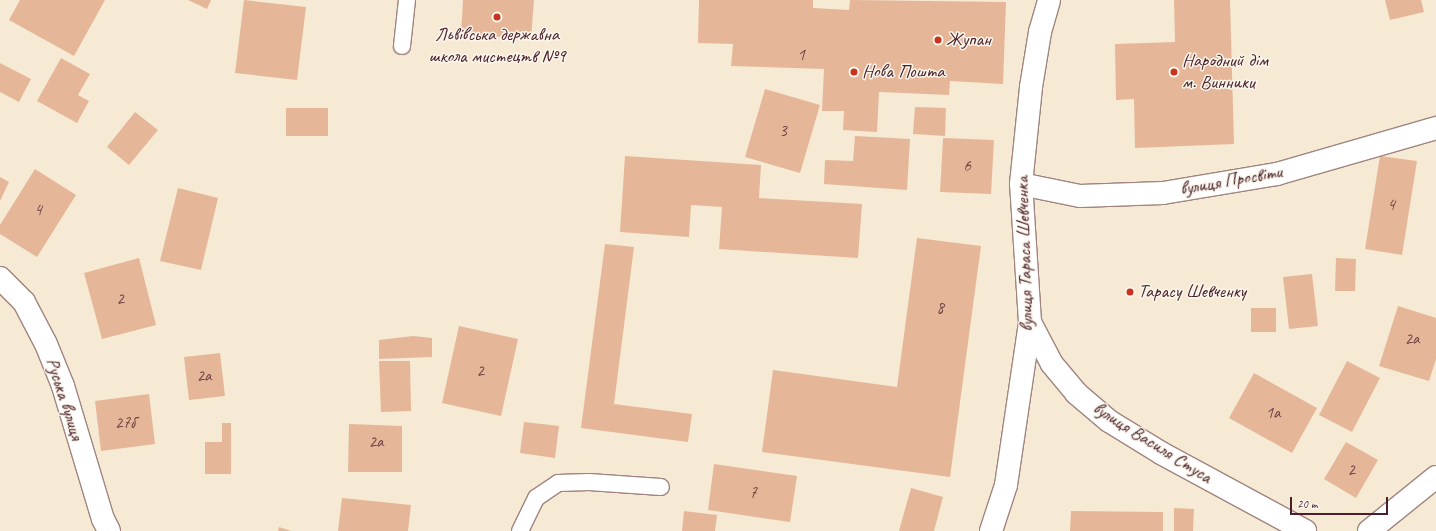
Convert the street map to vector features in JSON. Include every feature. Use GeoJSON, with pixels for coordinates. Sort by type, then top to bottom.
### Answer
{"type":"FeatureCollection","features":[{"type":"Feature","properties":{"kind":"street","name":"вулиця Тараса Шевченка"},"geometry":{"type":"LineString","coordinates":[[992,531],[1006,485],[1030,322],[1021,184],[1031,87],[1040,32],[1049,0]]}},
{"type":"Feature","properties":{"kind":"street","name":"вулиця Просвіти"},"geometry":{"type":"LineString","coordinates":[[1021,184],[1080,196],[1163,193],[1277,174],[1436,128]]}},
{"type":"Feature","properties":{"kind":"street","name":"Руська вулиця"},"geometry":{"type":"LineString","coordinates":[[0,278],[24,302],[46,344],[63,386],[103,519],[109,531]]}},
{"type":"Feature","properties":{"kind":"street","name":"вулиця Василя Стуса"},"geometry":{"type":"LineString","coordinates":[[1030,322],[1052,364],[1076,393],[1108,421],[1161,453],[1305,531]]}},
{"type":"Feature","properties":{"kind":"street"},"geometry":{"type":"LineString","coordinates":[[1369,531],[1436,477]]}},
{"type":"Feature","properties":{"kind":"lane"},"geometry":{"type":"LineString","coordinates":[[402,46],[407,0]]}},
{"type":"Feature","properties":{"kind":"lane"},"geometry":{"type":"LineString","coordinates":[[520,531],[536,498],[558,483],[589,482],[661,487]]}},
{"type":"Feature","properties":{"kind":"building"},"geometry":{"type":"Polygon","coordinates":[[[20,0],[105,0],[74,56],[9,20],[20,0]]]}},
{"type":"Feature","properties":{"kind":"building"},"geometry":{"type":"Polygon","coordinates":[[[188,0],[211,0],[207,9],[188,0]]]}},
{"type":"Feature","properties":{"kind":"building"},"geometry":{"type":"Polygon","coordinates":[[[244,0],[306,7],[297,80],[235,73],[244,0]]]}},
{"type":"Feature","properties":{"kind":"building","name":"Львівська державна школа мистецтв №9"},"geometry":{"type":"Polygon","coordinates":[[[463,0],[534,0],[531,39],[461,34],[463,0]]]}},
{"type":"Feature","properties":{"kind":"building"},"geometry":{"type":"Polygon","coordinates":[[[699,0],[813,0],[813,8],[849,10],[850,0],[1006,2],[1003,84],[950,81],[949,95],[879,92],[877,132],[843,130],[844,111],[822,111],[824,69],[731,66],[733,44],[698,43],[699,0]]]}},
{"type":"Feature","properties":{"kind":"building","name":"Народний дім м. Винники"},"geometry":{"type":"Polygon","coordinates":[[[1174,0],[1230,0],[1234,144],[1135,148],[1134,99],[1116,100],[1115,44],[1175,42],[1174,0]]]}},
{"type":"Feature","properties":{"kind":"building"},"geometry":{"type":"Polygon","coordinates":[[[1385,0],[1421,0],[1424,12],[1390,20],[1385,0]]]}},
{"type":"Feature","properties":{"kind":"building"},"geometry":{"type":"Polygon","coordinates":[[[61,58],[90,74],[78,95],[89,101],[77,123],[37,101],[61,58]]]}},
{"type":"Feature","properties":{"kind":"building"},"geometry":{"type":"Polygon","coordinates":[[[0,63],[31,79],[19,102],[0,92],[0,63]]]}},
{"type":"Feature","properties":{"kind":"building"},"geometry":{"type":"Polygon","coordinates":[[[765,89],[820,105],[800,173],[745,157],[765,89]]]}},
{"type":"Feature","properties":{"kind":"building"},"geometry":{"type":"Polygon","coordinates":[[[915,107],[946,108],[945,136],[913,134],[915,107]]]}},
{"type":"Feature","properties":{"kind":"building"},"geometry":{"type":"Polygon","coordinates":[[[286,108],[328,108],[328,136],[286,136],[286,108]]]}},
{"type":"Feature","properties":{"kind":"building"},"geometry":{"type":"Polygon","coordinates":[[[135,112],[158,130],[129,165],[107,147],[135,112]]]}},
{"type":"Feature","properties":{"kind":"building"},"geometry":{"type":"Polygon","coordinates":[[[855,136],[910,139],[907,190],[824,184],[825,160],[853,161],[855,136]]]}},
{"type":"Feature","properties":{"kind":"building"},"geometry":{"type":"Polygon","coordinates":[[[943,138],[994,140],[991,194],[940,192],[943,138]]]}},
{"type":"Feature","properties":{"kind":"building"},"geometry":{"type":"Polygon","coordinates":[[[625,156],[761,165],[759,198],[862,204],[858,258],[719,249],[722,207],[691,205],[689,237],[620,232],[625,156]]]}},
{"type":"Feature","properties":{"kind":"building"},"geometry":{"type":"Polygon","coordinates":[[[1380,156],[1417,161],[1402,255],[1365,249],[1380,156]]]}},
{"type":"Feature","properties":{"kind":"building"},"geometry":{"type":"Polygon","coordinates":[[[35,169],[76,195],[37,257],[0,234],[0,225],[35,169]]]}},
{"type":"Feature","properties":{"kind":"building"},"geometry":{"type":"Polygon","coordinates":[[[0,177],[9,182],[0,201],[0,177]]]}},
{"type":"Feature","properties":{"kind":"building"},"geometry":{"type":"Polygon","coordinates":[[[178,188],[218,198],[201,270],[160,261],[178,188]]]}},
{"type":"Feature","properties":{"kind":"building"},"geometry":{"type":"Polygon","coordinates":[[[917,238],[981,246],[950,477],[762,452],[773,370],[897,387],[917,238]]]}},
{"type":"Feature","properties":{"kind":"building"},"geometry":{"type":"Polygon","coordinates":[[[605,244],[634,247],[614,404],[692,414],[688,442],[581,428],[605,244]]]}},
{"type":"Feature","properties":{"kind":"building"},"geometry":{"type":"Polygon","coordinates":[[[139,258],[156,325],[102,339],[84,273],[139,258]]]}},
{"type":"Feature","properties":{"kind":"building"},"geometry":{"type":"Polygon","coordinates":[[[1336,258],[1356,259],[1355,291],[1335,291],[1336,258]]]}},
{"type":"Feature","properties":{"kind":"building"},"geometry":{"type":"Polygon","coordinates":[[[1312,274],[1318,326],[1289,329],[1283,277],[1312,274]]]}},
{"type":"Feature","properties":{"kind":"building"},"geometry":{"type":"Polygon","coordinates":[[[1398,306],[1436,318],[1436,359],[1429,381],[1379,366],[1398,306]]]}},
{"type":"Feature","properties":{"kind":"building"},"geometry":{"type":"Polygon","coordinates":[[[1251,308],[1276,308],[1276,332],[1251,332],[1251,308]]]}},
{"type":"Feature","properties":{"kind":"building"},"geometry":{"type":"Polygon","coordinates":[[[459,326],[518,339],[501,416],[442,403],[459,326]]]}},
{"type":"Feature","properties":{"kind":"building"},"geometry":{"type":"Polygon","coordinates":[[[413,336],[432,338],[432,357],[379,359],[379,340],[413,336]]]}},
{"type":"Feature","properties":{"kind":"building"},"geometry":{"type":"Polygon","coordinates":[[[220,353],[225,396],[189,400],[184,357],[220,353]]]}},
{"type":"Feature","properties":{"kind":"building"},"geometry":{"type":"Polygon","coordinates":[[[379,361],[410,361],[411,411],[381,412],[379,361]]]}},
{"type":"Feature","properties":{"kind":"building"},"geometry":{"type":"Polygon","coordinates":[[[1347,361],[1380,378],[1352,432],[1319,415],[1347,361]]]}},
{"type":"Feature","properties":{"kind":"building"},"geometry":{"type":"Polygon","coordinates":[[[1254,373],[1317,408],[1292,453],[1229,418],[1254,373]]]}},
{"type":"Feature","properties":{"kind":"building"},"geometry":{"type":"Polygon","coordinates":[[[149,394],[155,444],[101,451],[95,401],[149,394]]]}},
{"type":"Feature","properties":{"kind":"building"},"geometry":{"type":"Polygon","coordinates":[[[524,422],[559,426],[555,458],[520,453],[524,422]]]}},
{"type":"Feature","properties":{"kind":"building"},"geometry":{"type":"Polygon","coordinates":[[[222,423],[231,423],[231,474],[205,474],[205,442],[222,442],[222,423]]]}},
{"type":"Feature","properties":{"kind":"building"},"geometry":{"type":"Polygon","coordinates":[[[349,424],[402,426],[402,472],[348,472],[349,424]]]}},
{"type":"Feature","properties":{"kind":"building"},"geometry":{"type":"Polygon","coordinates":[[[1346,442],[1378,460],[1356,498],[1324,479],[1346,442]]]}},
{"type":"Feature","properties":{"kind":"building"},"geometry":{"type":"Polygon","coordinates":[[[714,464],[797,476],[790,522],[708,510],[714,464]]]}},
{"type":"Feature","properties":{"kind":"building"},"geometry":{"type":"Polygon","coordinates":[[[911,488],[943,497],[934,531],[899,531],[911,488]]]}},
{"type":"Feature","properties":{"kind":"building"},"geometry":{"type":"Polygon","coordinates":[[[342,498],[411,505],[408,531],[338,531],[342,498]]]}},
{"type":"Feature","properties":{"kind":"building"},"geometry":{"type":"Polygon","coordinates":[[[1174,508],[1194,509],[1193,531],[1174,531],[1174,508]]]}},
{"type":"Feature","properties":{"kind":"building"},"geometry":{"type":"Polygon","coordinates":[[[684,511],[717,515],[715,531],[682,531],[684,511]]]}},
{"type":"Feature","properties":{"kind":"building"},"geometry":{"type":"Polygon","coordinates":[[[1071,511],[1163,512],[1163,531],[1070,531],[1071,511]]]}},
{"type":"Feature","properties":{"kind":"building"},"geometry":{"type":"Polygon","coordinates":[[[279,527],[291,531],[278,531],[279,527]]]}},
{"type":"Feature","properties":{"kind":"place","name":"Львівська державна школа мистецтв №9"},"geometry":{"type":"Point","coordinates":[497,17]}},
{"type":"Feature","properties":{"kind":"place","name":"Жупан"},"geometry":{"type":"Point","coordinates":[938,40]}},
{"type":"Feature","properties":{"kind":"place","name":"Нова Пошта"},"geometry":{"type":"Point","coordinates":[854,72]}},
{"type":"Feature","properties":{"kind":"place","name":"Народний дім м. Винники"},"geometry":{"type":"Point","coordinates":[1174,72]}},
{"type":"Feature","properties":{"kind":"place","name":"Тарасу Шевченку"},"geometry":{"type":"Point","coordinates":[1130,292]}}]}
